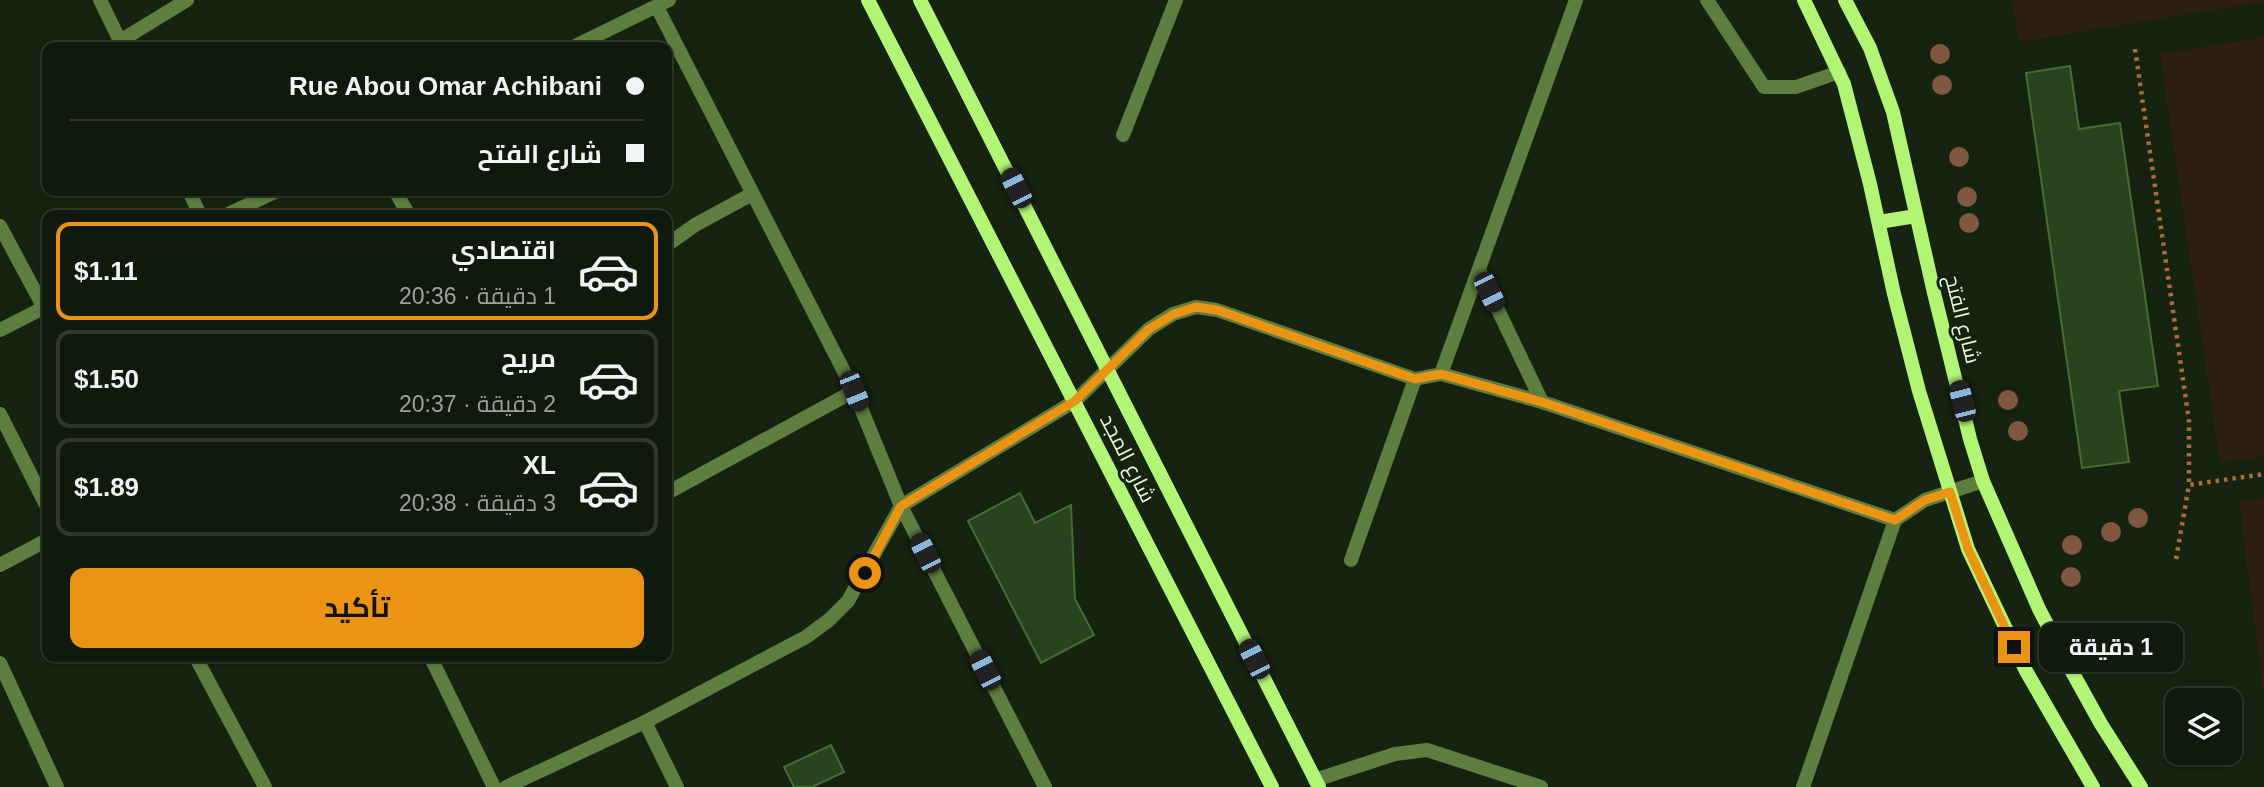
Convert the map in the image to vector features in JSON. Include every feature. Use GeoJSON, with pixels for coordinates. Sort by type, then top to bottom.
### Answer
{"type":"FeatureCollection","features":[{"type":"Feature","properties":{"kind":"main road","name":"شارع المجد"},"geometry":{"type":"LineString","coordinates":[[868,0],[1272,787]]}},
{"type":"Feature","properties":{"kind":"main road","name":"شارع المجد"},"geometry":{"type":"LineString","coordinates":[[920,0],[1317,784]]}},
{"type":"Feature","properties":{"kind":"main road"},"geometry":{"type":"LineString","coordinates":[[1804,0],[1839,72],[1859,136],[1894,294],[1919,391],[1968,549],[2026,671],[2093,787]]}},
{"type":"Feature","properties":{"kind":"main road","name":"شارع الفتح"},"geometry":{"type":"LineString","coordinates":[[1845,0],[1870,48],[1893,112],[1970,439],[1983,481],[2020,568],[2064,659],[2141,787]]}},
{"type":"Feature","properties":{"kind":"main road"},"geometry":{"type":"LineString","coordinates":[[1878,222],[1916,216]]}},
{"type":"Feature","properties":{"kind":"street"},"geometry":{"type":"LineString","coordinates":[[100,0],[121,42]]}},
{"type":"Feature","properties":{"kind":"street"},"geometry":{"type":"LineString","coordinates":[[125,42],[187,0]]}},
{"type":"Feature","properties":{"kind":"street"},"geometry":{"type":"LineString","coordinates":[[1123,135],[1176,0]]}},
{"type":"Feature","properties":{"kind":"street"},"geometry":{"type":"LineString","coordinates":[[1441,374],[1577,0]]}},
{"type":"Feature","properties":{"kind":"street"},"geometry":{"type":"LineString","coordinates":[[1707,0],[1764,87],[1796,87],[1839,72]]}},
{"type":"Feature","properties":{"kind":"street"},"geometry":{"type":"LineString","coordinates":[[583,42],[663,4],[752,194],[854,391],[901,506],[1045,787]]}},
{"type":"Feature","properties":{"kind":"street"},"geometry":{"type":"LineString","coordinates":[[672,241],[695,225],[752,194]]}},
{"type":"Feature","properties":{"kind":"street"},"geometry":{"type":"LineString","coordinates":[[237,210],[266,196]]}},
{"type":"Feature","properties":{"kind":"street"},"geometry":{"type":"LineString","coordinates":[[0,226],[42,302]]}},
{"type":"Feature","properties":{"kind":"street"},"geometry":{"type":"LineString","coordinates":[[1479,270],[1542,402]]}},
{"type":"Feature","properties":{"kind":"street"},"geometry":{"type":"LineString","coordinates":[[506,787],[645,722],[806,637],[848,601],[901,506],[1075,401],[1149,329],[1174,314],[1196,307],[1242,317],[1415,379],[1441,374],[1542,402],[1895,520]]}},
{"type":"Feature","properties":{"kind":"street"},"geometry":{"type":"LineString","coordinates":[[0,330],[42,309]]}},
{"type":"Feature","properties":{"kind":"street"},"geometry":{"type":"LineString","coordinates":[[1351,560],[1415,379]]}},
{"type":"Feature","properties":{"kind":"street"},"geometry":{"type":"LineString","coordinates":[[672,490],[854,391]]}},
{"type":"Feature","properties":{"kind":"street"},"geometry":{"type":"LineString","coordinates":[[0,414],[42,496]]}},
{"type":"Feature","properties":{"kind":"street"},"geometry":{"type":"LineString","coordinates":[[1803,787],[1895,520],[1925,500],[1983,481]]}},
{"type":"Feature","properties":{"kind":"street"},"geometry":{"type":"LineString","coordinates":[[0,565],[42,543]]}},
{"type":"Feature","properties":{"kind":"street"},"geometry":{"type":"LineString","coordinates":[[198,662],[265,787]]}},
{"type":"Feature","properties":{"kind":"street"},"geometry":{"type":"LineString","coordinates":[[433,662],[494,787]]}},
{"type":"Feature","properties":{"kind":"street"},"geometry":{"type":"LineString","coordinates":[[0,663],[57,787]]}},
{"type":"Feature","properties":{"kind":"street"},"geometry":{"type":"LineString","coordinates":[[645,722],[677,787]]}},
{"type":"Feature","properties":{"kind":"street"},"geometry":{"type":"LineString","coordinates":[[1317,784],[1395,754],[1427,750],[1541,787]]}},
{"type":"Feature","properties":{"kind":"path"},"geometry":{"type":"LineString","coordinates":[[2135,49],[2189,421],[2189,485],[2176,559]]}},
{"type":"Feature","properties":{"kind":"path"},"geometry":{"type":"LineString","coordinates":[[2189,485],[2264,474]]}},
{"type":"Feature","properties":{"kind":"shaded area"},"geometry":{"type":"Polygon","coordinates":[[[2012,0],[2264,0],[2264,2],[2019,42],[2012,0]]]}},
{"type":"Feature","properties":{"kind":"shaded area"},"geometry":{"type":"Polygon","coordinates":[[[2264,37],[2264,456],[2220,463],[2160,54],[2264,37]]]}},
{"type":"Feature","properties":{"kind":"shaded area"},"geometry":{"type":"Polygon","coordinates":[[[2264,498],[2264,698],[2239,502],[2264,498]]]}},
{"type":"Feature","properties":{"kind":"building"},"geometry":{"type":"Polygon","coordinates":[[[2070,66],[2079,129],[2120,123],[2158,386],[2119,391],[2129,462],[2082,468],[2026,73],[2070,66]]]}},
{"type":"Feature","properties":{"kind":"building"},"geometry":{"type":"Polygon","coordinates":[[[1020,493],[1035,523],[1071,505],[1075,599],[1094,635],[1041,663],[968,521],[1020,493]]]}},
{"type":"Feature","properties":{"kind":"building"},"geometry":{"type":"Polygon","coordinates":[[[831,745],[844,772],[812,787],[794,787],[784,767],[831,745]]]}},
{"type":"Feature","properties":{"kind":"route"},"geometry":{"type":"LineString","coordinates":[[865,573],[901,506],[1075,401],[1149,329],[1174,314],[1196,307],[1242,317],[1415,379],[1441,374],[1542,402],[1895,520],[1925,500],[1950,492],[1968,549],[2014,647]]}}]}
